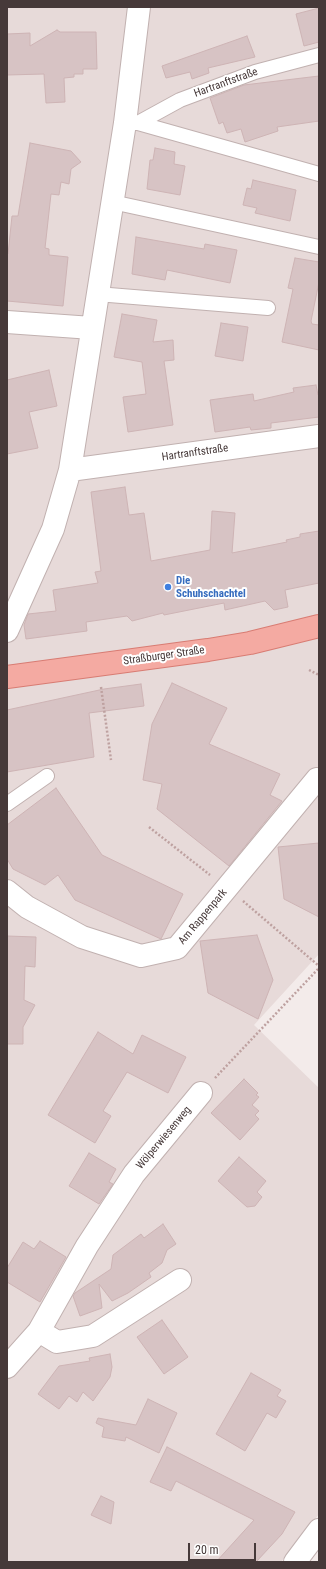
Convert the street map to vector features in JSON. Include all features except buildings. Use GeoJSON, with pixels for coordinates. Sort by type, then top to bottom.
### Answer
{"type":"FeatureCollection","features":[{"type":"Feature","properties":{"kind":"main road","name":"Straßburger Straße"},"geometry":{"type":"LineString","coordinates":[[7,678],[250,644],[319,626]]}},
{"type":"Feature","properties":{"kind":"street"},"geometry":{"type":"LineString","coordinates":[[7,631],[53,529],[70,470],[112,202],[132,123],[140,7]]}},
{"type":"Feature","properties":{"kind":"street"},"geometry":{"type":"LineString","coordinates":[[7,322],[92,328]]}},
{"type":"Feature","properties":{"kind":"street","name":"Hartranftstraße"},"geometry":{"type":"LineString","coordinates":[[70,470],[319,436]]}},
{"type":"Feature","properties":{"kind":"street","name":"Am Rappenpark"},"geometry":{"type":"LineString","coordinates":[[7,892],[27,907],[82,937],[141,956],[177,948],[317,779]]}},
{"type":"Feature","properties":{"kind":"street","name":"Wölperwiesenweg"},"geometry":{"type":"LineString","coordinates":[[7,1367],[39,1331],[87,1246],[134,1174],[201,1093]]}},
{"type":"Feature","properties":{"kind":"street"},"geometry":{"type":"LineString","coordinates":[[39,1331],[57,1342],[93,1336],[180,1280]]}},
{"type":"Feature","properties":{"kind":"street"},"geometry":{"type":"LineString","coordinates":[[295,1562],[319,1530]]}},
{"type":"Feature","properties":{"kind":"lane","name":"Hartranftstraße"},"geometry":{"type":"LineString","coordinates":[[132,123],[180,100],[255,72],[319,55]]}},
{"type":"Feature","properties":{"kind":"lane"},"geometry":{"type":"LineString","coordinates":[[132,123],[319,174]]}},
{"type":"Feature","properties":{"kind":"lane"},"geometry":{"type":"LineString","coordinates":[[112,202],[319,247]]}},
{"type":"Feature","properties":{"kind":"lane"},"geometry":{"type":"LineString","coordinates":[[97,294],[268,308]]}},
{"type":"Feature","properties":{"kind":"lane"},"geometry":{"type":"LineString","coordinates":[[7,804],[47,776]]}},
{"type":"Feature","properties":{"kind":"path"},"geometry":{"type":"LineString","coordinates":[[99,665],[111,760]]}},
{"type":"Feature","properties":{"kind":"path"},"geometry":{"type":"LineString","coordinates":[[309,670],[319,675]]}},
{"type":"Feature","properties":{"kind":"path"},"geometry":{"type":"LineString","coordinates":[[149,827],[227,888],[319,967],[201,1093]]}},
{"type":"Feature","properties":{"kind":"shaded area"},"geometry":{"type":"Polygon","coordinates":[[[7,7],[319,7],[319,954],[254,1025],[319,1088],[319,1514],[281,1562],[7,1562],[7,7]]]}},
{"type":"Feature","properties":{"kind":"place","name":"Die Schuhschachtel"},"geometry":{"type":"Point","coordinates":[168,587]}}]}
